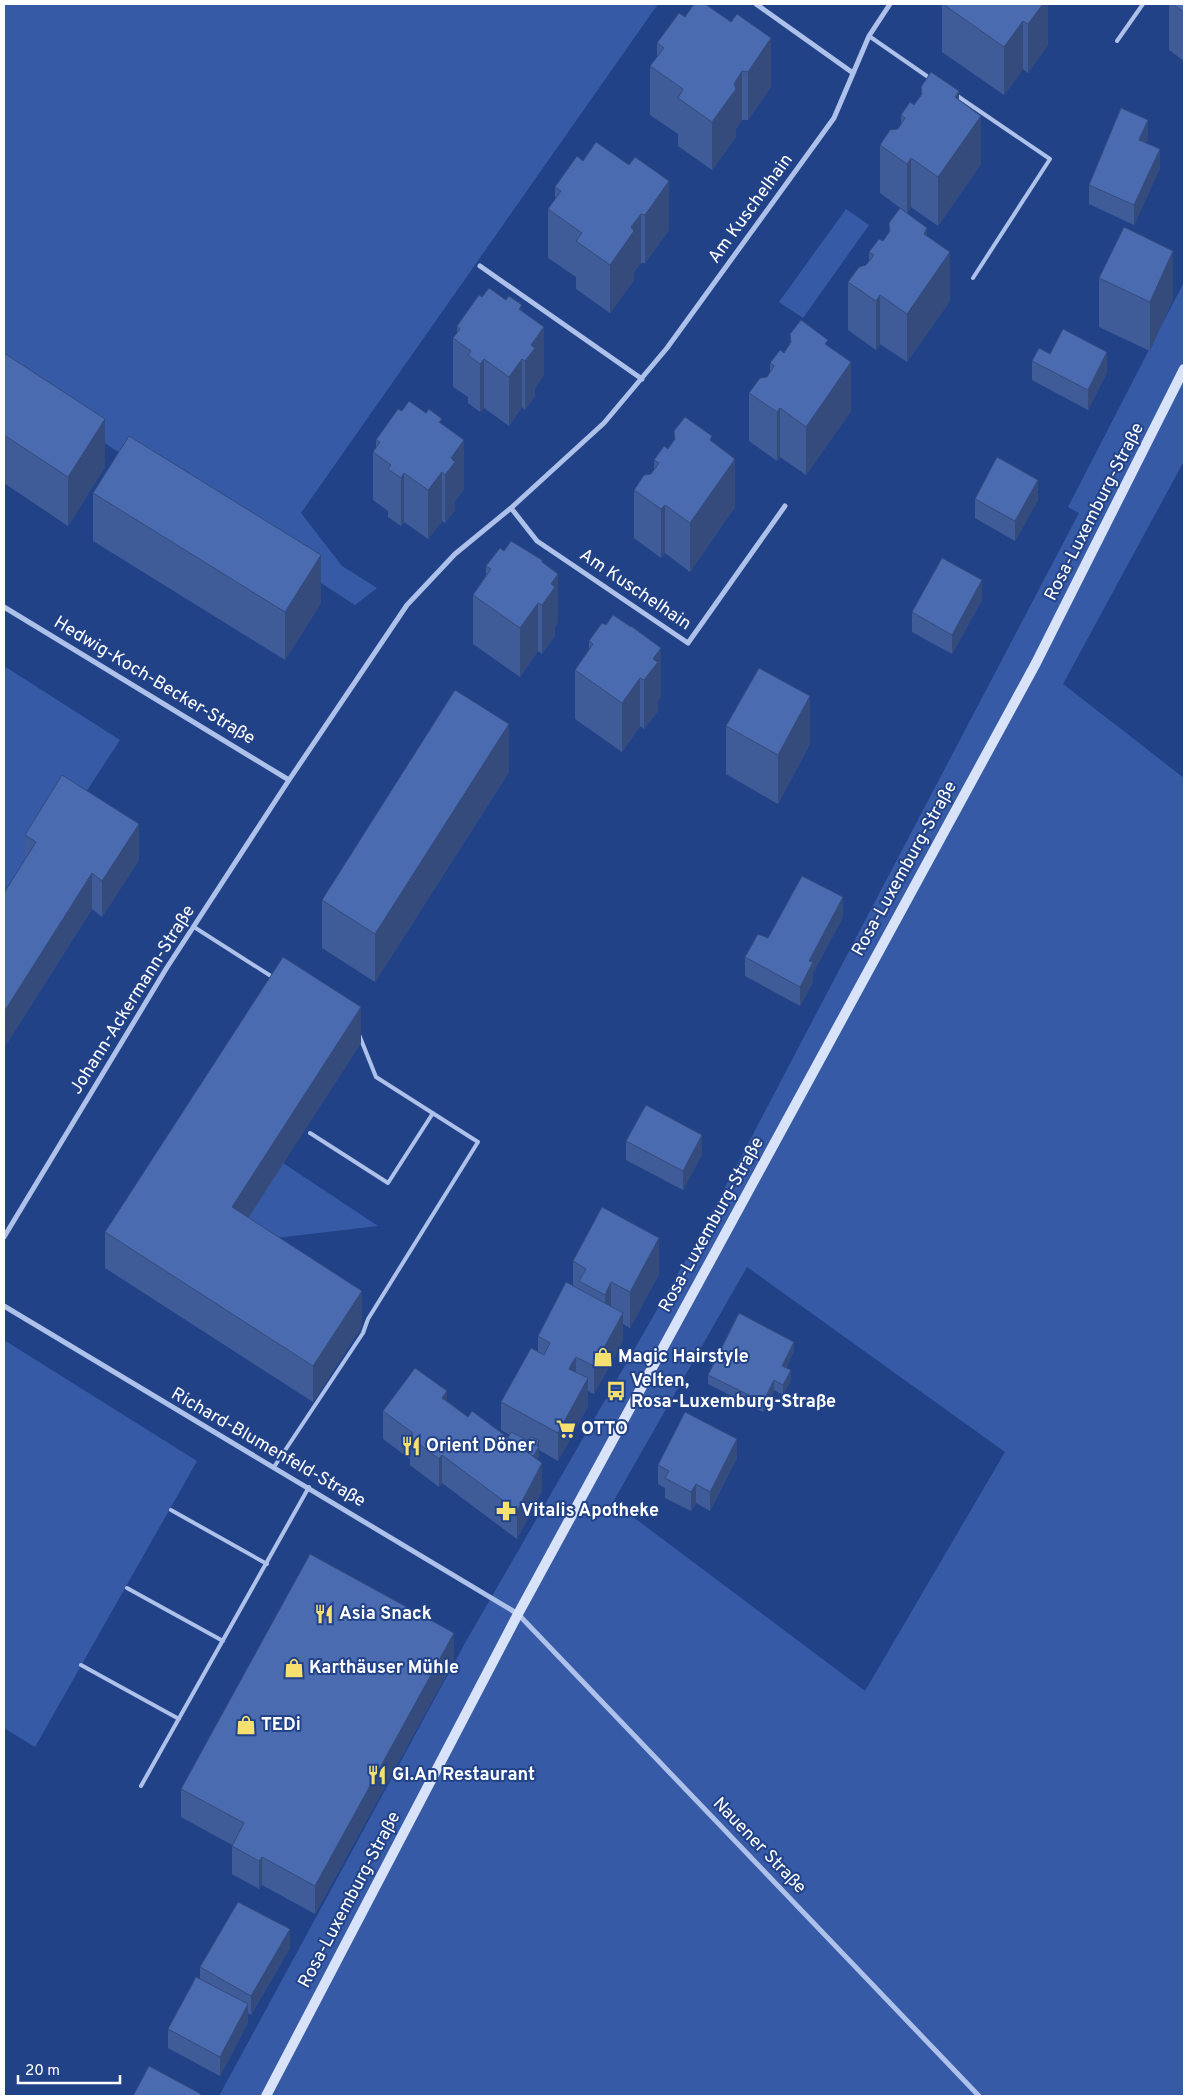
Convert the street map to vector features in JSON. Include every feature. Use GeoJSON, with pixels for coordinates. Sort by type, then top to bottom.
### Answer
{"type":"FeatureCollection","features":[{"type":"Feature","properties":{"kind":"main road","name":"Rosa-Luxemburg-Straße"},"geometry":{"type":"LineString","coordinates":[[266,2096],[518,1614],[1036,663],[1184,369]]}},
{"type":"Feature","properties":{"kind":"street"},"geometry":{"type":"LineString","coordinates":[[756,4],[853,73]]}},
{"type":"Feature","properties":{"kind":"street","name":"Am Kuschelhain"},"geometry":{"type":"LineString","coordinates":[[288,780],[407,605],[455,554],[511,508],[604,423],[667,348],[834,118],[869,36],[890,4]]}},
{"type":"Feature","properties":{"kind":"street"},"geometry":{"type":"LineString","coordinates":[[480,266],[642,379]]}},
{"type":"Feature","properties":{"kind":"street","name":"Am Kuschelhain"},"geometry":{"type":"LineString","coordinates":[[511,508],[537,541],[688,643],[785,506]]}},
{"type":"Feature","properties":{"kind":"street","name":"Hedwig-Koch-Becker-Straße"},"geometry":{"type":"LineString","coordinates":[[4,607],[288,780]]}},
{"type":"Feature","properties":{"kind":"street","name":"Johann-Ackermann-Straße"},"geometry":{"type":"LineString","coordinates":[[4,1237],[166,969],[288,780]]}},
{"type":"Feature","properties":{"kind":"street","name":"Richard-Blumenfeld-Straße"},"geometry":{"type":"LineString","coordinates":[[4,1306],[518,1614]]}},
{"type":"Feature","properties":{"kind":"street","name":"Nauener Straße"},"geometry":{"type":"LineString","coordinates":[[518,1614],[979,2096]]}},
{"type":"Feature","properties":{"kind":"lane"},"geometry":{"type":"LineString","coordinates":[[1116,41],[1144,4]]}},
{"type":"Feature","properties":{"kind":"lane"},"geometry":{"type":"LineString","coordinates":[[869,36],[937,83]]}},
{"type":"Feature","properties":{"kind":"lane"},"geometry":{"type":"LineString","coordinates":[[953,94],[1050,159],[973,278]]}},
{"type":"Feature","properties":{"kind":"lane"},"geometry":{"type":"LineString","coordinates":[[194,927],[277,980]]}},
{"type":"Feature","properties":{"kind":"lane"},"geometry":{"type":"LineString","coordinates":[[274,1467],[363,1333],[368,1320],[478,1142],[376,1077],[360,1033],[352,1028]]}},
{"type":"Feature","properties":{"kind":"lane"},"geometry":{"type":"LineString","coordinates":[[310,1133],[388,1183],[433,1113]]}},
{"type":"Feature","properties":{"kind":"lane"},"geometry":{"type":"LineString","coordinates":[[141,1786],[309,1488]]}},
{"type":"Feature","properties":{"kind":"lane"},"geometry":{"type":"LineString","coordinates":[[171,1510],[266,1564]]}},
{"type":"Feature","properties":{"kind":"lane"},"geometry":{"type":"LineString","coordinates":[[127,1588],[223,1641]]}},
{"type":"Feature","properties":{"kind":"lane"},"geometry":{"type":"LineString","coordinates":[[81,1664],[179,1719]]}},
{"type":"Feature","properties":{"kind":"shaded area"},"geometry":{"type":"Polygon","coordinates":[[[4,4],[658,4],[301,513],[342,566],[377,588],[355,605],[4,378],[4,4]]]}},
{"type":"Feature","properties":{"kind":"shaded area"},"geometry":{"type":"Polygon","coordinates":[[[846,209],[869,225],[803,318],[779,302],[846,209]]]}},
{"type":"Feature","properties":{"kind":"shaded area"},"geometry":{"type":"Polygon","coordinates":[[[1184,282],[1184,461],[1063,684],[1184,778],[1184,2096],[219,2096],[465,1643],[699,1237],[1079,513],[1068,507],[1184,282]],[[747,1267],[613,1502],[865,1691],[1005,1452],[747,1267]]]}},
{"type":"Feature","properties":{"kind":"shaded area"},"geometry":{"type":"Polygon","coordinates":[[[4,666],[120,740],[4,917],[4,666]]]}},
{"type":"Feature","properties":{"kind":"shaded area"},"geometry":{"type":"Polygon","coordinates":[[[283,1163],[378,1226],[232,1243],[283,1163]]]}},
{"type":"Feature","properties":{"kind":"shaded area"},"geometry":{"type":"Polygon","coordinates":[[[4,1340],[197,1461],[35,1747],[4,1728],[4,1340]]]}},
{"type":"Feature","properties":{"kind":"building"},"geometry":{"type":"Polygon","coordinates":[[[694,4],[705,4],[731,22],[737,14],[771,38],[748,72],[742,71],[734,84],[736,89],[712,122],[678,98],[683,89],[650,66],[664,48],[657,43],[679,13],[685,17],[694,4]]]}},
{"type":"Feature","properties":{"kind":"building"},"geometry":{"type":"Polygon","coordinates":[[[943,4],[1043,4],[1028,24],[1023,21],[1004,47],[943,4]]]}},
{"type":"Feature","properties":{"kind":"building"},"geometry":{"type":"Polygon","coordinates":[[[1172,4],[1184,4],[1184,12],[1172,4]]]}},
{"type":"Feature","properties":{"kind":"building"},"geometry":{"type":"Polygon","coordinates":[[[931,72],[959,91],[955,97],[981,116],[938,177],[911,158],[907,164],[880,145],[890,130],[898,129],[905,118],[901,115],[910,102],[914,105],[922,94],[921,87],[931,72]]]}},
{"type":"Feature","properties":{"kind":"building"},"geometry":{"type":"Polygon","coordinates":[[[1121,108],[1148,120],[1139,140],[1160,149],[1134,205],[1089,185],[1121,108]]]}},
{"type":"Feature","properties":{"kind":"building"},"geometry":{"type":"Polygon","coordinates":[[[596,142],[629,165],[635,157],[669,181],[645,215],[641,214],[631,227],[634,231],[610,265],[576,241],[582,233],[548,209],[561,191],[555,187],[577,156],[583,161],[596,142]]]}},
{"type":"Feature","properties":{"kind":"building"},"geometry":{"type":"Polygon","coordinates":[[[900,208],[927,228],[924,234],[950,252],[907,314],[880,295],[876,301],[848,282],[859,267],[866,265],[874,255],[869,252],[879,239],[883,241],[890,231],[889,223],[900,208]]]}},
{"type":"Feature","properties":{"kind":"building"},"geometry":{"type":"Polygon","coordinates":[[[1124,227],[1173,251],[1150,302],[1099,278],[1124,227]]]}},
{"type":"Feature","properties":{"kind":"building"},"geometry":{"type":"Polygon","coordinates":[[[489,288],[506,300],[509,296],[522,305],[519,309],[544,327],[531,345],[535,348],[525,361],[522,359],[509,377],[484,359],[480,364],[468,355],[471,351],[453,338],[460,329],[457,326],[479,295],[482,297],[489,288]]]}},
{"type":"Feature","properties":{"kind":"building"},"geometry":{"type":"Polygon","coordinates":[[[801,320],[828,340],[825,344],[851,362],[806,427],[780,408],[777,412],[749,393],[760,378],[767,377],[774,366],[770,363],[780,350],[784,353],[791,342],[790,334],[801,320]]]}},
{"type":"Feature","properties":{"kind":"building"},"geometry":{"type":"Polygon","coordinates":[[[1063,329],[1107,352],[1088,390],[1032,361],[1039,348],[1050,354],[1063,329]]]}},
{"type":"Feature","properties":{"kind":"building"},"geometry":{"type":"Polygon","coordinates":[[[4,353],[105,419],[68,477],[4,435],[4,353]]]}},
{"type":"Feature","properties":{"kind":"building"},"geometry":{"type":"Polygon","coordinates":[[[409,401],[426,413],[429,409],[442,419],[439,422],[464,440],[451,458],[455,462],[445,475],[442,472],[428,490],[404,473],[401,478],[388,469],[391,465],[373,452],[380,442],[376,440],[398,409],[402,411],[409,401]]]}},
{"type":"Feature","properties":{"kind":"building"},"geometry":{"type":"Polygon","coordinates":[[[685,417],[712,436],[710,440],[735,459],[690,523],[665,505],[661,509],[634,490],[644,475],[651,474],[659,463],[654,460],[664,446],[668,449],[675,439],[674,431],[685,417]]]}},
{"type":"Feature","properties":{"kind":"building"},"geometry":{"type":"Polygon","coordinates":[[[129,436],[321,555],[285,612],[93,493],[129,436]]]}},
{"type":"Feature","properties":{"kind":"building"},"geometry":{"type":"Polygon","coordinates":[[[997,457],[1038,480],[1015,521],[975,499],[997,457]]]}},
{"type":"Feature","properties":{"kind":"building"},"geometry":{"type":"Polygon","coordinates":[[[511,541],[542,560],[542,562],[558,574],[551,584],[555,587],[542,605],[538,603],[520,628],[473,595],[491,569],[486,566],[500,548],[504,551],[511,541]]]}},
{"type":"Feature","properties":{"kind":"building"},"geometry":{"type":"Polygon","coordinates":[[[942,558],[982,580],[952,635],[912,612],[942,558]]]}},
{"type":"Feature","properties":{"kind":"building"},"geometry":{"type":"Polygon","coordinates":[[[613,615],[661,648],[653,659],[658,662],[644,680],[640,678],[622,703],[575,670],[593,644],[589,641],[602,623],[606,625],[613,615]]]}},
{"type":"Feature","properties":{"kind":"building"},"geometry":{"type":"Polygon","coordinates":[[[759,668],[810,696],[778,755],[726,726],[759,668]]]}},
{"type":"Feature","properties":{"kind":"building"},"geometry":{"type":"Polygon","coordinates":[[[455,690],[509,724],[375,934],[322,900],[455,690]]]}},
{"type":"Feature","properties":{"kind":"building"},"geometry":{"type":"Polygon","coordinates":[[[62,775],[139,824],[102,881],[92,873],[4,1012],[4,893],[36,842],[25,835],[62,775]]]}},
{"type":"Feature","properties":{"kind":"building"},"geometry":{"type":"Polygon","coordinates":[[[802,876],[843,897],[809,961],[813,962],[800,987],[745,957],[758,934],[768,938],[802,876]]]}},
{"type":"Feature","properties":{"kind":"building"},"geometry":{"type":"Polygon","coordinates":[[[283,957],[361,1007],[232,1207],[362,1291],[313,1366],[105,1232],[283,957]]]}},
{"type":"Feature","properties":{"kind":"building"},"geometry":{"type":"Polygon","coordinates":[[[646,1105],[702,1135],[683,1171],[626,1141],[646,1105]]]}},
{"type":"Feature","properties":{"kind":"building"},"geometry":{"type":"Polygon","coordinates":[[[602,1207],[659,1238],[630,1292],[611,1282],[605,1295],[579,1281],[586,1269],[573,1261],[602,1207]]]}},
{"type":"Feature","properties":{"kind":"building"},"geometry":{"type":"Polygon","coordinates":[[[566,1282],[623,1313],[594,1366],[576,1357],[572,1363],[569,1369],[588,1378],[558,1433],[501,1402],[531,1348],[544,1355],[550,1343],[538,1336],[566,1282]]]}},
{"type":"Feature","properties":{"kind":"building"},"geometry":{"type":"Polygon","coordinates":[[[739,1313],[794,1342],[782,1366],[791,1370],[783,1385],[774,1380],[763,1402],[708,1375],[739,1313]]]}},
{"type":"Feature","properties":{"kind":"building"},"geometry":{"type":"Polygon","coordinates":[[[415,1368],[447,1391],[442,1398],[468,1417],[472,1411],[542,1463],[517,1511],[442,1455],[439,1459],[410,1437],[413,1433],[383,1411],[415,1368]]]}},
{"type":"Feature","properties":{"kind":"building"},"geometry":{"type":"Polygon","coordinates":[[[685,1412],[737,1439],[710,1492],[696,1484],[691,1492],[665,1478],[669,1471],[658,1465],[685,1412]]]}},
{"type":"Feature","properties":{"kind":"building"},"geometry":{"type":"Polygon","coordinates":[[[511,1432],[529,1441],[531,1437],[539,1440],[537,1446],[539,1447],[533,1456],[508,1438],[511,1432]]]}},
{"type":"Feature","properties":{"kind":"building"},"geometry":{"type":"Polygon","coordinates":[[[310,1554],[454,1633],[315,1886],[262,1857],[259,1861],[232,1846],[244,1823],[181,1789],[310,1554]]]}},
{"type":"Feature","properties":{"kind":"building"},"geometry":{"type":"Polygon","coordinates":[[[238,1902],[290,1929],[251,1996],[200,1967],[238,1902]]]}},
{"type":"Feature","properties":{"kind":"building"},"geometry":{"type":"Polygon","coordinates":[[[196,1977],[248,2004],[220,2057],[168,2029],[196,1977]]]}},
{"type":"Feature","properties":{"kind":"building"},"geometry":{"type":"Polygon","coordinates":[[[149,2066],[201,2094],[200,2096],[133,2096],[149,2066]]]}},
{"type":"Feature","properties":{"kind":"place","name":"Magic Hairstyle"},"geometry":{"type":"Point","coordinates":[603,1357]}},
{"type":"Feature","properties":{"kind":"place","name":"Velten, Rosa-Luxemburg-Straße"},"geometry":{"type":"Point","coordinates":[616,1391]}},
{"type":"Feature","properties":{"kind":"place","name":"OTTO"},"geometry":{"type":"Point","coordinates":[566,1429]}},
{"type":"Feature","properties":{"kind":"place","name":"Orient Döner"},"geometry":{"type":"Point","coordinates":[411,1446]}},
{"type":"Feature","properties":{"kind":"place","name":"Vitalis Apotheke"},"geometry":{"type":"Point","coordinates":[506,1511]}},
{"type":"Feature","properties":{"kind":"place","name":"Asia Snack"},"geometry":{"type":"Point","coordinates":[324,1614]}},
{"type":"Feature","properties":{"kind":"place","name":"Karthäuser Mühle"},"geometry":{"type":"Point","coordinates":[294,1668]}},
{"type":"Feature","properties":{"kind":"place","name":"TEDi"},"geometry":{"type":"Point","coordinates":[246,1725]}},
{"type":"Feature","properties":{"kind":"place","name":"GI.An Restaurant"},"geometry":{"type":"Point","coordinates":[377,1775]}}]}
